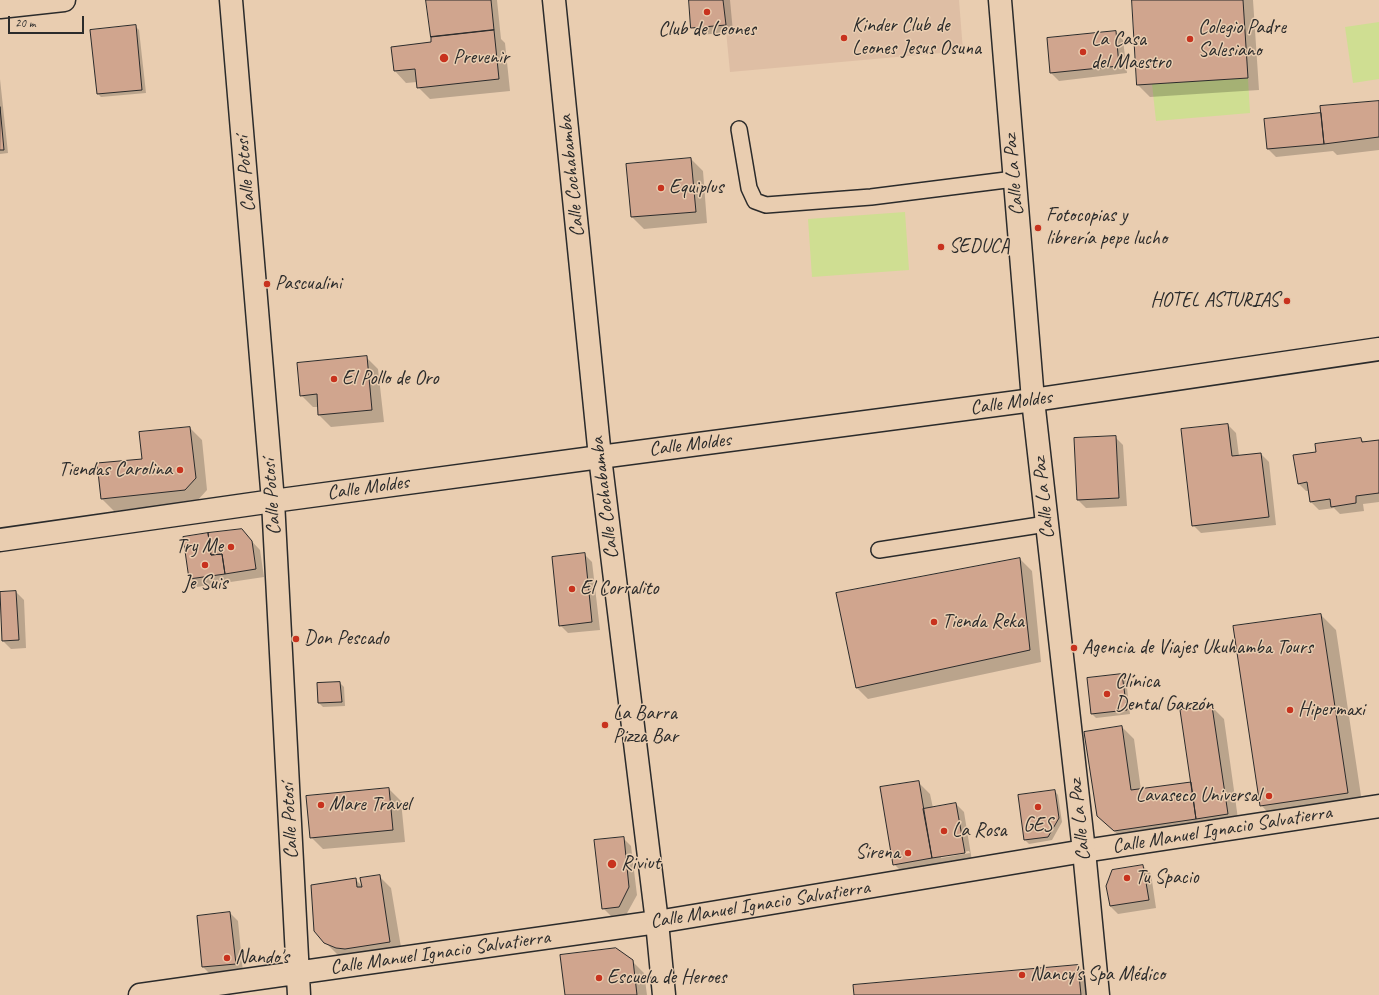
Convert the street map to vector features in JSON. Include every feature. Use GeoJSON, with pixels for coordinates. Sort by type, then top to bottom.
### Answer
{"type":"FeatureCollection","features":[{"type":"Feature","properties":{"kind":"street"},"geometry":{"type":"LineString","coordinates":[[0,8],[64,0]]}},
{"type":"Feature","properties":{"kind":"street","name":"Calle Potosí"},"geometry":{"type":"LineString","coordinates":[[231,0],[273,501],[299,995]]}},
{"type":"Feature","properties":{"kind":"street","name":"Calle Cochabamba"},"geometry":{"type":"LineString","coordinates":[[554,0],[600,457],[657,922],[664,995]]}},
{"type":"Feature","properties":{"kind":"street","name":"Calle La Paz"},"geometry":{"type":"LineString","coordinates":[[1000,0],[1033,400],[1084,851],[1098,995]]}},
{"type":"Feature","properties":{"kind":"street","name":"Calle Moldes"},"geometry":{"type":"LineString","coordinates":[[0,540],[273,501],[1033,400],[1379,349]]}},
{"type":"Feature","properties":{"kind":"street","name":"Calle Manuel Ignacio Salvatierra"},"geometry":{"type":"LineString","coordinates":[[140,995],[657,922],[1084,851],[1379,806]]}},
{"type":"Feature","properties":{"kind":"lane"},"geometry":{"type":"LineString","coordinates":[[739,129],[749,188],[755,201],[766,205],[871,197],[1014,179]]}},
{"type":"Feature","properties":{"kind":"lane"},"geometry":{"type":"LineString","coordinates":[[879,550],[1046,524]]}},
{"type":"Feature","properties":{"kind":"shaded area","name":"Kinder Club de Leones Jesus Osuna"},"geometry":{"type":"Polygon","coordinates":[[[723,0],[959,0],[963,51],[730,72],[723,0]]]}},
{"type":"Feature","properties":{"kind":"green space"},"geometry":{"type":"Polygon","coordinates":[[[1379,22],[1379,79],[1353,83],[1345,27],[1379,22]]]}},
{"type":"Feature","properties":{"kind":"green space"},"geometry":{"type":"Polygon","coordinates":[[[1248,78],[1250,113],[1156,121],[1152,84],[1248,78]]]}},
{"type":"Feature","properties":{"kind":"green space"},"geometry":{"type":"Polygon","coordinates":[[[905,212],[909,270],[812,277],[808,219],[905,212]]]}},
{"type":"Feature","properties":{"kind":"building"},"geometry":{"type":"Polygon","coordinates":[[[426,0],[491,0],[494,30],[431,37],[426,0]]]}},
{"type":"Feature","properties":{"kind":"building","name":"Club de Leones"},"geometry":{"type":"Polygon","coordinates":[[[689,0],[723,0],[726,25],[691,28],[689,0]]]}},
{"type":"Feature","properties":{"kind":"building","name":"Colegio Padre Salesiano"},"geometry":{"type":"Polygon","coordinates":[[[1132,0],[1243,0],[1248,78],[1137,85],[1132,0]]]}},
{"type":"Feature","properties":{"kind":"building"},"geometry":{"type":"Polygon","coordinates":[[[136,25],[142,90],[97,94],[90,30],[136,25]]]}},
{"type":"Feature","properties":{"kind":"building","name":"Prevenir"},"geometry":{"type":"Polygon","coordinates":[[[494,30],[499,79],[417,88],[415,69],[394,71],[391,47],[431,42],[431,37],[494,30]]]}},
{"type":"Feature","properties":{"kind":"building","name":"La Casa del Maestro"},"geometry":{"type":"Polygon","coordinates":[[[1116,31],[1119,66],[1050,73],[1047,38],[1116,31]]]}},
{"type":"Feature","properties":{"kind":"building"},"geometry":{"type":"Polygon","coordinates":[[[1379,101],[1379,137],[1324,144],[1320,106],[1379,101]]]}},
{"type":"Feature","properties":{"kind":"building"},"geometry":{"type":"Polygon","coordinates":[[[0,107],[4,150],[0,150],[0,107]]]}},
{"type":"Feature","properties":{"kind":"building"},"geometry":{"type":"Polygon","coordinates":[[[1321,113],[1324,144],[1267,149],[1264,119],[1321,113]]]}},
{"type":"Feature","properties":{"kind":"building","name":"Equiplus"},"geometry":{"type":"Polygon","coordinates":[[[691,158],[696,212],[631,217],[626,164],[691,158]]]}},
{"type":"Feature","properties":{"kind":"building","name":"El Pollo de Oro"},"geometry":{"type":"Polygon","coordinates":[[[367,356],[372,410],[318,415],[317,394],[300,396],[297,363],[367,356]]]}},
{"type":"Feature","properties":{"kind":"building"},"geometry":{"type":"Polygon","coordinates":[[[1228,424],[1232,456],[1261,453],[1269,517],[1192,526],[1181,429],[1228,424]]]}},
{"type":"Feature","properties":{"kind":"building"},"geometry":{"type":"Polygon","coordinates":[[[190,427],[196,478],[185,490],[101,499],[97,463],[142,459],[139,432],[190,427]]]}},
{"type":"Feature","properties":{"kind":"building"},"geometry":{"type":"Polygon","coordinates":[[[1116,436],[1119,498],[1077,500],[1074,438],[1116,436]]]}},
{"type":"Feature","properties":{"kind":"building"},"geometry":{"type":"Polygon","coordinates":[[[1361,438],[1362,442],[1379,440],[1379,493],[1356,496],[1356,503],[1331,507],[1330,499],[1310,502],[1307,482],[1298,484],[1293,455],[1316,452],[1315,444],[1361,438]]]}},
{"type":"Feature","properties":{"kind":"building","name":"Try Me"},"geometry":{"type":"Polygon","coordinates":[[[242,529],[252,541],[256,569],[225,574],[222,554],[211,555],[208,533],[242,529]]]}},
{"type":"Feature","properties":{"kind":"building","name":"Je Suis"},"geometry":{"type":"Polygon","coordinates":[[[208,533],[211,555],[222,554],[225,574],[189,579],[183,537],[208,533]]]}},
{"type":"Feature","properties":{"kind":"building","name":"El Corralito"},"geometry":{"type":"Polygon","coordinates":[[[585,553],[592,622],[559,626],[552,557],[585,553]]]}},
{"type":"Feature","properties":{"kind":"building","name":"Tienda Reka"},"geometry":{"type":"Polygon","coordinates":[[[1020,558],[1030,650],[856,688],[836,593],[1020,558]]]}},
{"type":"Feature","properties":{"kind":"building"},"geometry":{"type":"Polygon","coordinates":[[[16,591],[19,640],[2,641],[0,592],[16,591]]]}},
{"type":"Feature","properties":{"kind":"building","name":"Hipermaxi"},"geometry":{"type":"Polygon","coordinates":[[[1321,614],[1348,793],[1260,806],[1233,626],[1321,614]]]}},
{"type":"Feature","properties":{"kind":"building","name":"Clínica Dental Garzón"},"geometry":{"type":"Polygon","coordinates":[[[1122,674],[1127,710],[1091,714],[1087,678],[1122,674]]]}},
{"type":"Feature","properties":{"kind":"building"},"geometry":{"type":"Polygon","coordinates":[[[340,682],[342,702],[318,703],[317,683],[340,682]]]}},
{"type":"Feature","properties":{"kind":"building"},"geometry":{"type":"Polygon","coordinates":[[[1212,706],[1228,814],[1196,819],[1180,710],[1212,706]]]}},
{"type":"Feature","properties":{"kind":"building"},"geometry":{"type":"Polygon","coordinates":[[[1122,726],[1131,790],[1191,782],[1196,819],[1114,831],[1097,816],[1084,732],[1122,726]]]}},
{"type":"Feature","properties":{"kind":"building"},"geometry":{"type":"Polygon","coordinates":[[[919,781],[932,858],[893,865],[880,787],[919,781]]]}},
{"type":"Feature","properties":{"kind":"building"},"geometry":{"type":"Polygon","coordinates":[[[389,788],[393,830],[310,838],[306,796],[389,788]]]}},
{"type":"Feature","properties":{"kind":"building","name":"GES"},"geometry":{"type":"Polygon","coordinates":[[[1055,790],[1059,818],[1048,837],[1024,840],[1018,795],[1055,790]]]}},
{"type":"Feature","properties":{"kind":"building","name":"La Rosa"},"geometry":{"type":"Polygon","coordinates":[[[956,803],[965,853],[932,858],[923,809],[956,803]]]}},
{"type":"Feature","properties":{"kind":"building","name":"Riviut"},"geometry":{"type":"Polygon","coordinates":[[[624,837],[629,887],[619,907],[602,909],[594,840],[624,837]]]}},
{"type":"Feature","properties":{"kind":"building","name":"Tu Spacio"},"geometry":{"type":"Polygon","coordinates":[[[1143,865],[1149,900],[1110,906],[1106,886],[1112,870],[1143,865]]]}},
{"type":"Feature","properties":{"kind":"building"},"geometry":{"type":"Polygon","coordinates":[[[380,875],[390,942],[345,949],[336,948],[324,943],[314,931],[311,885],[356,878],[357,887],[362,887],[360,878],[380,875]]]}},
{"type":"Feature","properties":{"kind":"building"},"geometry":{"type":"Polygon","coordinates":[[[230,912],[236,964],[202,967],[197,916],[230,912]]]}},
{"type":"Feature","properties":{"kind":"building","name":"Escuela de Heroes"},"geometry":{"type":"Polygon","coordinates":[[[616,948],[633,960],[637,995],[565,995],[560,955],[616,948]]]}},
{"type":"Feature","properties":{"kind":"building","name":"Nancy's Spa Médico"},"geometry":{"type":"Polygon","coordinates":[[[1078,965],[1081,995],[854,995],[853,985],[1078,965]]]}},
{"type":"Feature","properties":{"kind":"place","name":"Club de Leones"},"geometry":{"type":"Point","coordinates":[707,12]}},
{"type":"Feature","properties":{"kind":"place","name":"Kinder Club de Leones Jesus Osuna"},"geometry":{"type":"Point","coordinates":[844,38]}},
{"type":"Feature","properties":{"kind":"place","name":"Colegio Padre Salesiano"},"geometry":{"type":"Point","coordinates":[1190,39]}},
{"type":"Feature","properties":{"kind":"place","name":"La Casa del Maestro"},"geometry":{"type":"Point","coordinates":[1083,52]}},
{"type":"Feature","properties":{"kind":"place","name":"Prevenir"},"geometry":{"type":"Point","coordinates":[444,58]}},
{"type":"Feature","properties":{"kind":"place","name":"Equiplus"},"geometry":{"type":"Point","coordinates":[661,188]}},
{"type":"Feature","properties":{"kind":"place","name":"Fotocopias y librería pepe lucho"},"geometry":{"type":"Point","coordinates":[1038,228]}},
{"type":"Feature","properties":{"kind":"place","name":"SEDUCA"},"geometry":{"type":"Point","coordinates":[941,247]}},
{"type":"Feature","properties":{"kind":"place","name":"Pascualini"},"geometry":{"type":"Point","coordinates":[267,284]}},
{"type":"Feature","properties":{"kind":"place","name":"HOTEL ASTURIAS"},"geometry":{"type":"Point","coordinates":[1287,301]}},
{"type":"Feature","properties":{"kind":"place","name":"El Pollo de Oro"},"geometry":{"type":"Point","coordinates":[334,379]}},
{"type":"Feature","properties":{"kind":"place","name":"Tiendas Carolina"},"geometry":{"type":"Point","coordinates":[180,470]}},
{"type":"Feature","properties":{"kind":"place","name":"Try Me"},"geometry":{"type":"Point","coordinates":[231,547]}},
{"type":"Feature","properties":{"kind":"place","name":"Je Suis"},"geometry":{"type":"Point","coordinates":[205,565]}},
{"type":"Feature","properties":{"kind":"place","name":"El Corralito"},"geometry":{"type":"Point","coordinates":[572,589]}},
{"type":"Feature","properties":{"kind":"place","name":"Tienda Reka"},"geometry":{"type":"Point","coordinates":[934,622]}},
{"type":"Feature","properties":{"kind":"place","name":"Don Pescado"},"geometry":{"type":"Point","coordinates":[296,639]}},
{"type":"Feature","properties":{"kind":"place","name":"Agencia de Viajes Ukuhamba Tours"},"geometry":{"type":"Point","coordinates":[1074,648]}},
{"type":"Feature","properties":{"kind":"place","name":"Clínica Dental Garzón"},"geometry":{"type":"Point","coordinates":[1107,694]}},
{"type":"Feature","properties":{"kind":"place","name":"Hipermaxi"},"geometry":{"type":"Point","coordinates":[1290,710]}},
{"type":"Feature","properties":{"kind":"place","name":"La Barra Pizza Bar"},"geometry":{"type":"Point","coordinates":[605,725]}},
{"type":"Feature","properties":{"kind":"place","name":"Lavaseco Universal"},"geometry":{"type":"Point","coordinates":[1269,796]}},
{"type":"Feature","properties":{"kind":"place","name":"Mare Travel"},"geometry":{"type":"Point","coordinates":[321,805]}},
{"type":"Feature","properties":{"kind":"place","name":"GES"},"geometry":{"type":"Point","coordinates":[1038,807]}},
{"type":"Feature","properties":{"kind":"place","name":"La Rosa"},"geometry":{"type":"Point","coordinates":[944,831]}},
{"type":"Feature","properties":{"kind":"place","name":"Sirena"},"geometry":{"type":"Point","coordinates":[908,853]}},
{"type":"Feature","properties":{"kind":"place","name":"Riviut"},"geometry":{"type":"Point","coordinates":[612,864]}},
{"type":"Feature","properties":{"kind":"place","name":"Tu Spacio"},"geometry":{"type":"Point","coordinates":[1127,878]}},
{"type":"Feature","properties":{"kind":"place","name":"Nando's"},"geometry":{"type":"Point","coordinates":[227,958]}},
{"type":"Feature","properties":{"kind":"place","name":"Nancy's Spa Médico"},"geometry":{"type":"Point","coordinates":[1022,975]}},
{"type":"Feature","properties":{"kind":"place","name":"Escuela de Heroes"},"geometry":{"type":"Point","coordinates":[599,978]}}]}
